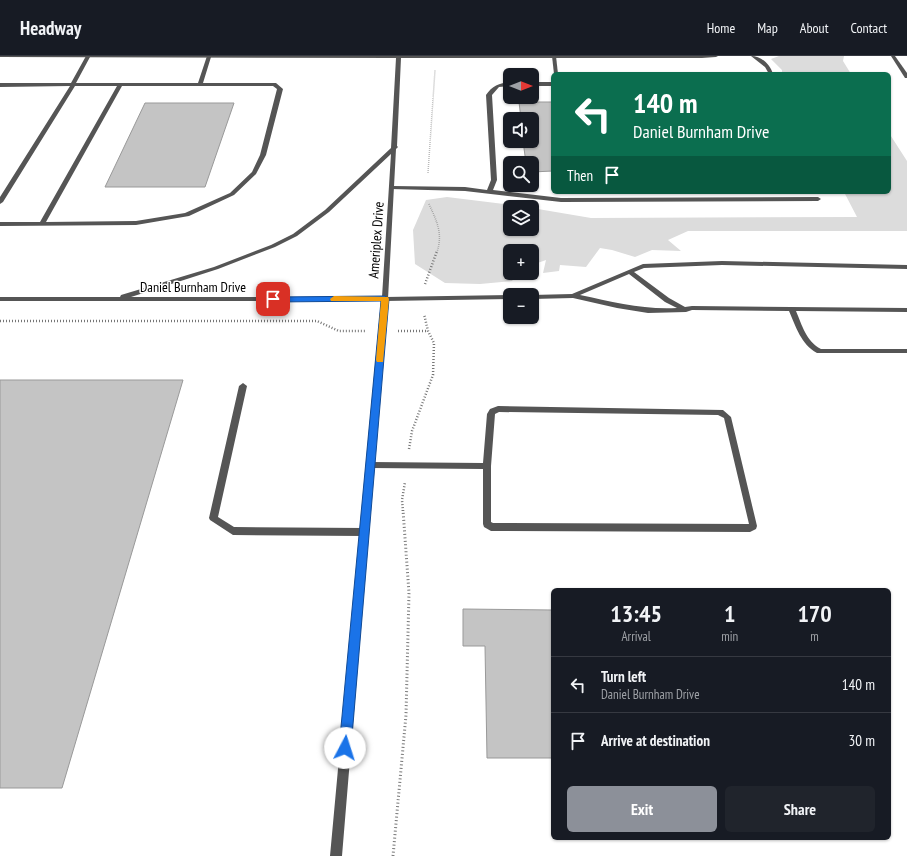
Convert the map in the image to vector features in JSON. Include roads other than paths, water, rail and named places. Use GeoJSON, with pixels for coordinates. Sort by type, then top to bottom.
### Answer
{"type":"FeatureCollection","features":[{"type":"Feature","properties":{"kind":"street"},"geometry":{"type":"LineString","coordinates":[[0,56],[716,56]]}},
{"type":"Feature","properties":{"kind":"street","name":"Ameriplex Drive"},"geometry":{"type":"LineString","coordinates":[[336,856],[385,299],[395,147],[399,56]]}},
{"type":"Feature","properties":{"kind":"street"},"geometry":{"type":"LineString","coordinates":[[753,56],[764,63],[770,72]]}},
{"type":"Feature","properties":{"kind":"street"},"geometry":{"type":"LineString","coordinates":[[893,56],[907,77]]}},
{"type":"Feature","properties":{"kind":"street"},"geometry":{"type":"LineString","coordinates":[[0,202],[73,85],[88,57]]}},
{"type":"Feature","properties":{"kind":"street"},"geometry":{"type":"LineString","coordinates":[[200,84],[210,57]]}},
{"type":"Feature","properties":{"kind":"street"},"geometry":{"type":"LineString","coordinates":[[554,57],[556,72]]}},
{"type":"Feature","properties":{"kind":"street"},"geometry":{"type":"LineString","coordinates":[[42,224],[120,84]]}},
{"type":"Feature","properties":{"kind":"street"},"geometry":{"type":"LineString","coordinates":[[0,85],[274,84],[280,89],[263,155],[254,172],[232,194],[187,215],[136,223],[0,224]]}},
{"type":"Feature","properties":{"kind":"street"},"geometry":{"type":"LineString","coordinates":[[489,192],[494,180],[489,95],[493,88],[503,84]]}},
{"type":"Feature","properties":{"kind":"street"},"geometry":{"type":"LineString","coordinates":[[539,84],[551,84]]}},
{"type":"Feature","properties":{"kind":"street"},"geometry":{"type":"LineString","coordinates":[[114,300],[216,268],[273,246],[295,235],[327,211],[395,147]]}},
{"type":"Feature","properties":{"kind":"street"},"geometry":{"type":"LineString","coordinates":[[392,188],[465,189],[561,200],[818,199]]}},
{"type":"Feature","properties":{"kind":"street"},"geometry":{"type":"LineString","coordinates":[[573,296],[643,266],[722,263],[907,267]]}},
{"type":"Feature","properties":{"kind":"street"},"geometry":{"type":"LineString","coordinates":[[630,272],[667,300],[686,310]]}},
{"type":"Feature","properties":{"kind":"street"},"geometry":{"type":"LineString","coordinates":[[539,297],[573,296],[650,310],[686,310],[692,308],[907,310]]}},
{"type":"Feature","properties":{"kind":"street","name":"Daniel Burnham Drive"},"geometry":{"type":"LineString","coordinates":[[0,300],[385,299],[503,297]]}},
{"type":"Feature","properties":{"kind":"street"},"geometry":{"type":"LineString","coordinates":[[792,309],[806,343],[812,348],[820,351],[907,351]]}},
{"type":"Feature","properties":{"kind":"street"},"geometry":{"type":"LineString","coordinates":[[243,386],[214,518],[233,531],[364,532]]}},
{"type":"Feature","properties":{"kind":"street"},"geometry":{"type":"LineString","coordinates":[[493,410],[720,412],[727,417],[753,526],[750,528],[491,527],[487,524],[487,466],[491,414],[493,410]]}},
{"type":"Feature","properties":{"kind":"street"},"geometry":{"type":"LineString","coordinates":[[371,465],[487,466]]}}]}
